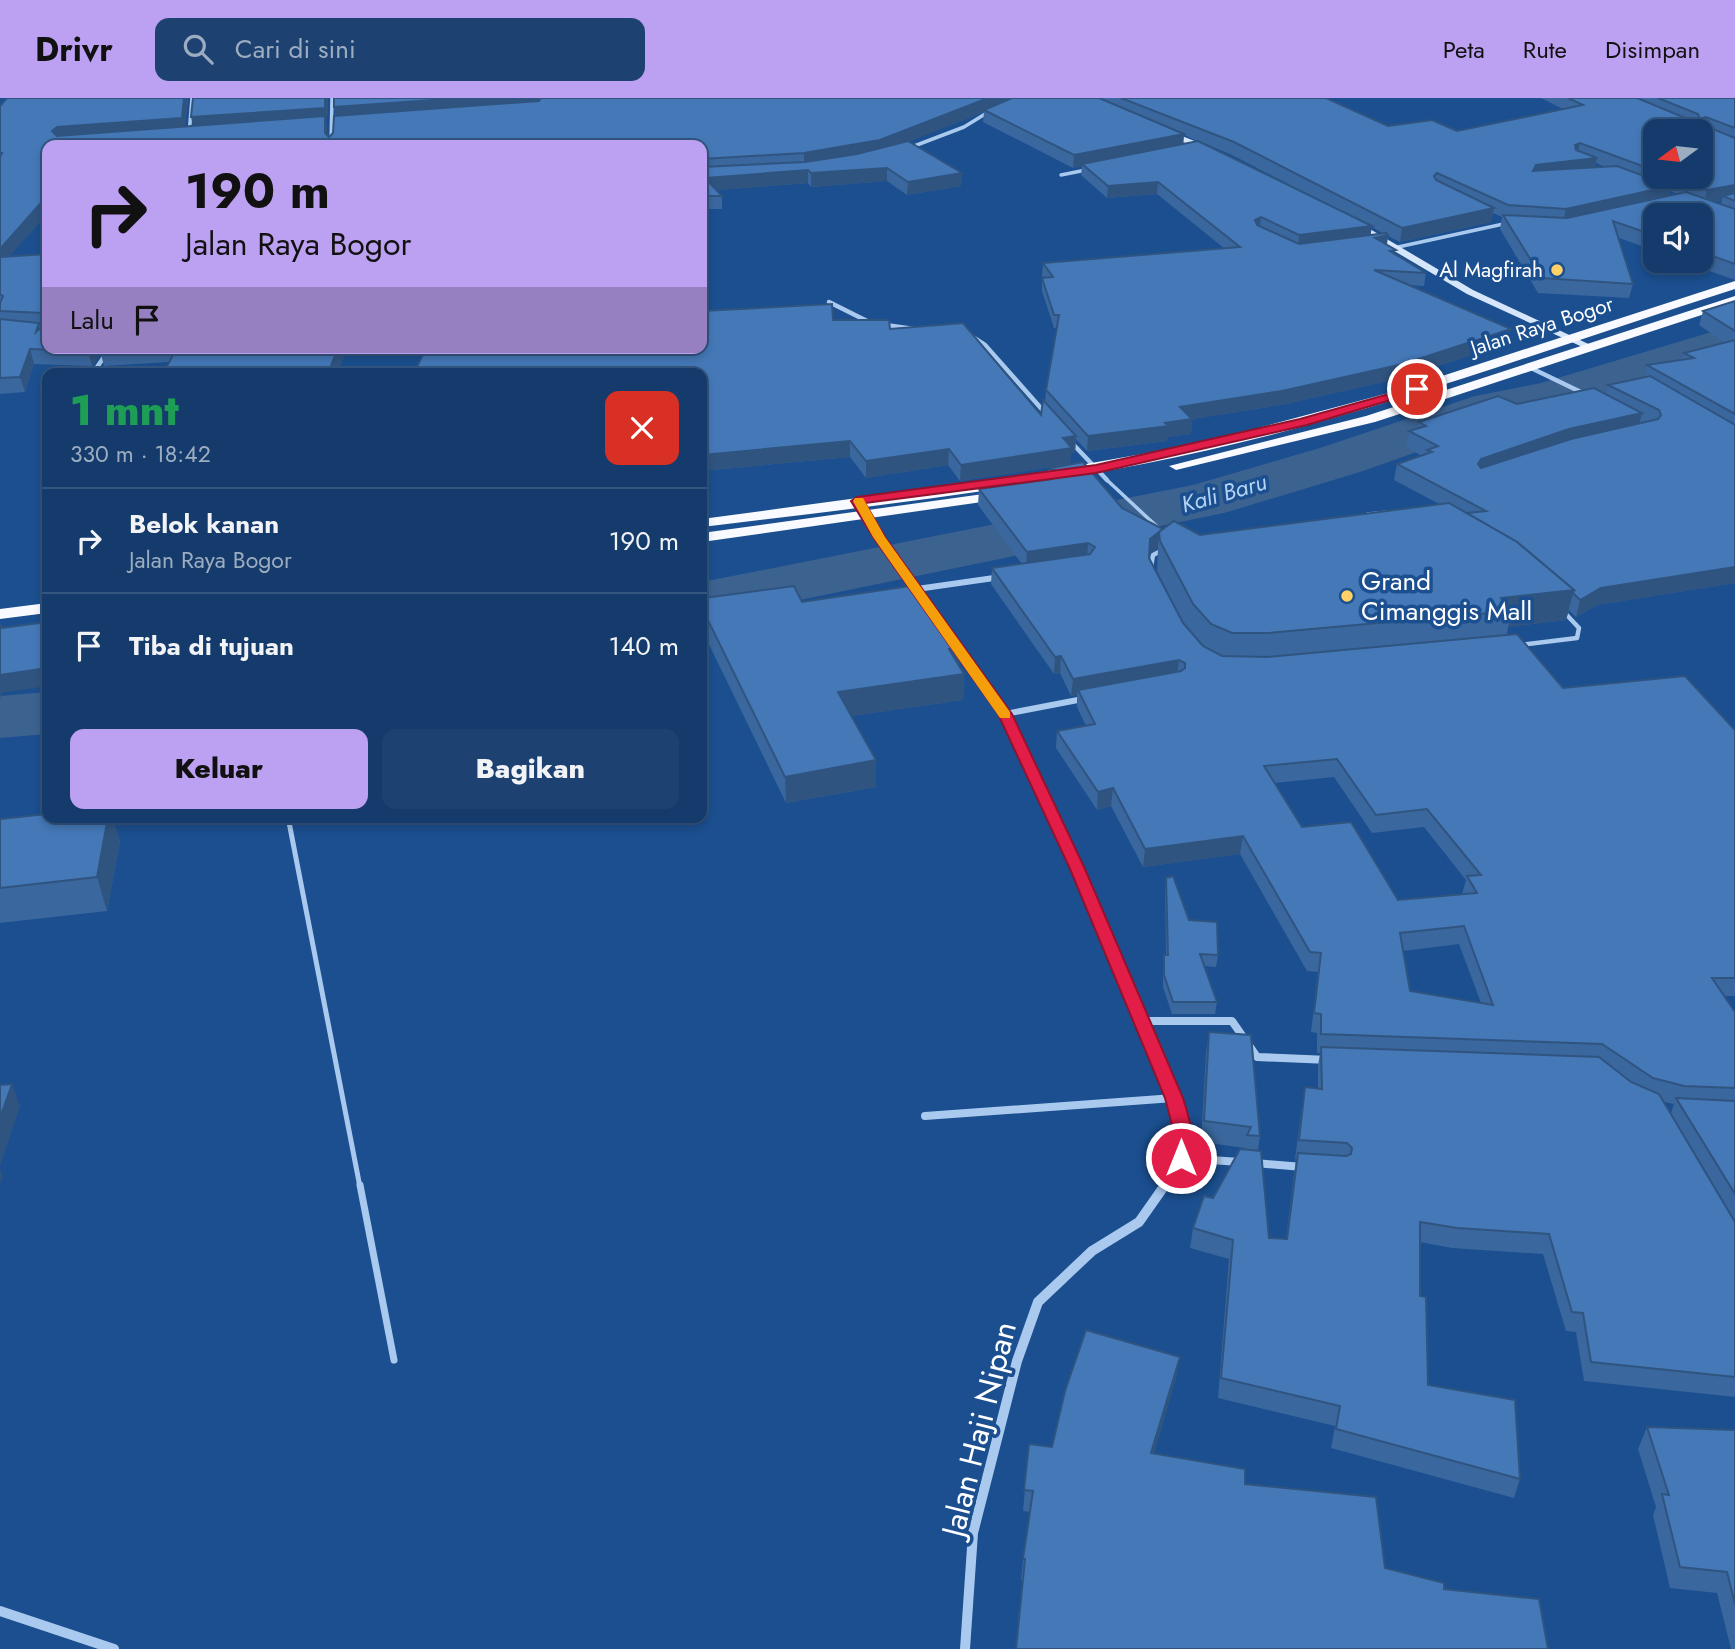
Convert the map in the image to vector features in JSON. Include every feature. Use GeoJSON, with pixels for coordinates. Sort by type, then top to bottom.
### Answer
{"type":"FeatureCollection","features":[{"type":"Feature","properties":{"kind":"highway","name":"Jalan Raya Bogor"},"geometry":{"type":"LineString","coordinates":[[707,522],[1096,469],[1200,448],[1354,410],[1735,285]]}},
{"type":"Feature","properties":{"kind":"highway","name":"Jalan Raya Bogor"},"geometry":{"type":"LineString","coordinates":[[707,537],[1107,480],[1217,458],[1370,419],[1732,303]]}},
{"type":"Feature","properties":{"kind":"highway"},"geometry":{"type":"LineString","coordinates":[[1670,305],[1692,314]]}},
{"type":"Feature","properties":{"kind":"highway"},"geometry":{"type":"LineString","coordinates":[[0,614],[42,609]]}},
{"type":"Feature","properties":{"kind":"highway"},"geometry":{"type":"LineString","coordinates":[[0,631],[42,626]]}},
{"type":"Feature","properties":{"kind":"main road"},"geometry":{"type":"LineString","coordinates":[[1158,128],[1221,155]]}},
{"type":"Feature","properties":{"kind":"main road"},"geometry":{"type":"LineString","coordinates":[[1343,217],[1398,247],[1470,292],[1592,348]]}},
{"type":"Feature","properties":{"kind":"street"},"geometry":{"type":"LineString","coordinates":[[189,135],[192,98]]}},
{"type":"Feature","properties":{"kind":"street"},"geometry":{"type":"LineString","coordinates":[[331,140],[332,98]]}},
{"type":"Feature","properties":{"kind":"street"},"geometry":{"type":"LineString","coordinates":[[902,151],[964,127],[998,108]]}},
{"type":"Feature","properties":{"kind":"street"},"geometry":{"type":"LineString","coordinates":[[319,125],[332,124]]}},
{"type":"Feature","properties":{"kind":"street"},"geometry":{"type":"LineString","coordinates":[[176,136],[202,134]]}},
{"type":"Feature","properties":{"kind":"street"},"geometry":{"type":"LineString","coordinates":[[1191,149],[1201,146]]}},
{"type":"Feature","properties":{"kind":"street"},"geometry":{"type":"LineString","coordinates":[[1061,175],[1097,168]]}},
{"type":"Feature","properties":{"kind":"street"},"geometry":{"type":"LineString","coordinates":[[1493,218],[1504,223]]}},
{"type":"Feature","properties":{"kind":"street"},"geometry":{"type":"LineString","coordinates":[[1398,247],[1504,223],[1515,223]]}},
{"type":"Feature","properties":{"kind":"street"},"geometry":{"type":"LineString","coordinates":[[1374,242],[1387,241]]}},
{"type":"Feature","properties":{"kind":"street"},"geometry":{"type":"LineString","coordinates":[[830,302],[871,323],[926,330]]}},
{"type":"Feature","properties":{"kind":"street"},"geometry":{"type":"LineString","coordinates":[[965,333],[985,345],[1049,418]]}},
{"type":"Feature","properties":{"kind":"street"},"geometry":{"type":"LineString","coordinates":[[1531,368],[1600,402]]}},
{"type":"Feature","properties":{"kind":"street"},"geometry":{"type":"LineString","coordinates":[[1587,395],[1600,393]]}},
{"type":"Feature","properties":{"kind":"street"},"geometry":{"type":"LineString","coordinates":[[1068,438],[1107,480]]}},
{"type":"Feature","properties":{"kind":"street"},"geometry":{"type":"LineString","coordinates":[[857,501],[879,537],[941,623]]}},
{"type":"Feature","properties":{"kind":"street"},"geometry":{"type":"LineString","coordinates":[[917,589],[1009,576]]}},
{"type":"Feature","properties":{"kind":"street"},"geometry":{"type":"LineString","coordinates":[[949,635],[1005,714],[1077,869],[1174,1098],[1183,1129],[1181,1158],[1315,1167]]}},
{"type":"Feature","properties":{"kind":"street"},"geometry":{"type":"LineString","coordinates":[[1005,714],[1092,697]]}},
{"type":"Feature","properties":{"kind":"street"},"geometry":{"type":"LineString","coordinates":[[1141,1021],[1232,1021],[1257,1057],[1339,1060]]}},
{"type":"Feature","properties":{"kind":"street"},"geometry":{"type":"LineString","coordinates":[[925,1116],[1174,1098]]}},
{"type":"Feature","properties":{"kind":"street","name":"Jalan Haji Nipan"},"geometry":{"type":"LineString","coordinates":[[965,1649],[973,1533],[1017,1361],[1038,1302],[1092,1251],[1139,1222],[1181,1158]]}},
{"type":"Feature","properties":{"kind":"street"},"geometry":{"type":"LineString","coordinates":[[0,1611],[114,1649]]}},
{"type":"Feature","properties":{"kind":"lane"},"geometry":{"type":"LineString","coordinates":[[1107,480],[1165,535]]}},
{"type":"Feature","properties":{"kind":"lane"},"geometry":{"type":"LineString","coordinates":[[1354,516],[1381,511],[1401,513]]}},
{"type":"Feature","properties":{"kind":"lane"},"geometry":{"type":"LineString","coordinates":[[1152,572],[1150,562],[1153,555],[1164,550]]}},
{"type":"Feature","properties":{"kind":"lane"},"geometry":{"type":"LineString","coordinates":[[1517,646],[1577,638],[1579,628],[1555,604]]}},
{"type":"Feature","properties":{"kind":"lane"},"geometry":{"type":"LineString","coordinates":[[289,823],[394,1360]]}},
{"type":"Feature","properties":{"kind":"building"},"geometry":{"type":"Polygon","coordinates":[[[7,98],[184,98],[182,118],[57,127],[52,131],[57,136],[325,116],[325,133],[329,137],[333,133],[334,116],[539,101],[541,98],[988,98],[880,140],[804,153],[707,159],[707,140],[42,140],[42,202],[0,249],[0,106],[7,98]]]}},
{"type":"Feature","properties":{"kind":"building"},"geometry":{"type":"Polygon","coordinates":[[[193,98],[325,98],[325,108],[191,117],[193,98]]]}},
{"type":"Feature","properties":{"kind":"building"},"geometry":{"type":"Polygon","coordinates":[[[334,98],[461,98],[334,107],[334,98]]]}},
{"type":"Feature","properties":{"kind":"building"},"geometry":{"type":"Polygon","coordinates":[[[1012,98],[1099,98],[1184,134],[1074,155],[984,110],[1012,98]]]}},
{"type":"Feature","properties":{"kind":"building"},"geometry":{"type":"Polygon","coordinates":[[[1121,98],[1326,98],[1388,126],[1432,120],[1457,131],[1583,105],[1568,98],[1637,98],[1688,119],[1643,119],[1643,166],[1580,143],[1575,145],[1576,150],[1597,158],[1536,165],[1533,171],[1617,166],[1643,176],[1643,189],[1657,189],[1566,209],[1508,205],[1437,173],[1434,176],[1436,180],[1494,208],[1402,228],[1234,142],[1121,98]]]}},
{"type":"Feature","properties":{"kind":"building"},"geometry":{"type":"Polygon","coordinates":[[[1658,98],[1735,98],[1735,128],[1706,117],[1700,119],[1698,114],[1658,98]]]}},
{"type":"Feature","properties":{"kind":"building"},"geometry":{"type":"Polygon","coordinates":[[[1713,129],[1735,138],[1735,185],[1713,189],[1713,129]]]}},
{"type":"Feature","properties":{"kind":"building"},"geometry":{"type":"Polygon","coordinates":[[[908,141],[962,173],[908,182],[887,168],[811,173],[808,170],[707,178],[707,167],[805,162],[857,154],[908,141]]]}},
{"type":"Feature","properties":{"kind":"building"},"geometry":{"type":"Polygon","coordinates":[[[1198,141],[1372,226],[1299,235],[1261,217],[1255,220],[1257,225],[1299,244],[1386,233],[1388,235],[1375,238],[1396,250],[1390,251],[1426,273],[1374,270],[1511,329],[1403,364],[1282,391],[1180,407],[1192,419],[1165,423],[1169,426],[1088,436],[1046,390],[1059,315],[1054,315],[1042,278],[1053,277],[1043,263],[1240,247],[1158,182],[1108,186],[1082,164],[1198,141]]]}},
{"type":"Feature","properties":{"kind":"building"},"geometry":{"type":"Polygon","coordinates":[[[707,180],[722,196],[707,196],[707,180]]]}},
{"type":"Feature","properties":{"kind":"building"},"geometry":{"type":"Polygon","coordinates":[[[1686,192],[1735,209],[1735,264],[1713,256],[1713,203],[1643,203],[1643,231],[1613,221],[1633,284],[1542,278],[1503,215],[1567,218],[1686,192]]]}},
{"type":"Feature","properties":{"kind":"building"},"geometry":{"type":"Polygon","coordinates":[[[1735,193],[1735,201],[1723,196],[1735,193]]]}},
{"type":"Feature","properties":{"kind":"building"},"geometry":{"type":"Polygon","coordinates":[[[42,254],[42,313],[0,311],[3,296],[0,294],[0,257],[42,254]]]}},
{"type":"Feature","properties":{"kind":"building"},"geometry":{"type":"Polygon","coordinates":[[[1735,301],[1735,331],[1703,311],[1735,301]]]}},
{"type":"Feature","properties":{"kind":"building"},"geometry":{"type":"Polygon","coordinates":[[[832,304],[833,320],[889,320],[890,329],[963,323],[1041,415],[1043,400],[1076,436],[1063,438],[1072,448],[961,465],[949,449],[866,461],[850,441],[707,455],[707,368],[416,368],[423,354],[707,354],[707,311],[832,304]]]}},
{"type":"Feature","properties":{"kind":"building"},"geometry":{"type":"Polygon","coordinates":[[[0,319],[39,323],[36,332],[42,327],[42,349],[30,349],[20,377],[0,378],[0,319]]]}},
{"type":"Feature","properties":{"kind":"building"},"geometry":{"type":"Polygon","coordinates":[[[1735,340],[1735,414],[1647,365],[1694,358],[1684,353],[1735,340]]]}},
{"type":"Feature","properties":{"kind":"building"},"geometry":{"type":"Polygon","coordinates":[[[174,354],[336,354],[330,368],[166,368],[174,354]]]}},
{"type":"Feature","properties":{"kind":"building"},"geometry":{"type":"Polygon","coordinates":[[[1650,376],[1735,425],[1735,567],[1601,588],[1580,600],[1573,593],[1574,590],[1517,542],[1467,513],[1486,511],[1397,464],[1432,452],[1427,450],[1438,446],[1409,431],[1426,426],[1419,422],[1498,396],[1517,404],[1594,388],[1642,413],[1569,429],[1481,459],[1478,464],[1481,468],[1571,439],[1658,419],[1661,415],[1659,410],[1608,385],[1650,376]]]}},
{"type":"Feature","properties":{"kind":"building"},"geometry":{"type":"Polygon","coordinates":[[[1083,462],[1122,508],[1163,529],[1150,539],[1149,558],[1183,623],[1203,646],[1222,656],[1267,657],[1517,634],[1563,688],[1685,676],[1735,730],[1735,978],[1712,978],[1735,1012],[1735,1088],[1684,1086],[1653,1078],[1602,1044],[1321,1034],[1321,1014],[1314,1013],[1321,953],[1310,952],[1243,836],[1145,849],[1113,788],[1098,792],[1057,731],[1095,724],[1078,690],[1181,671],[1185,668],[1185,663],[1179,660],[1073,679],[1061,656],[1055,657],[992,568],[1090,554],[1095,547],[1088,543],[1027,552],[979,489],[1052,479],[1055,470],[1051,468],[1083,462]],[[1337,759],[1264,766],[1302,827],[1351,822],[1398,900],[1477,893],[1467,876],[1481,875],[1427,809],[1376,815],[1337,759]],[[1464,926],[1400,933],[1410,991],[1493,1005],[1464,926]]]}},
{"type":"Feature","properties":{"kind":"building","name":"Grand Cimanggis Mall"},"geometry":{"type":"Polygon","coordinates":[[[1449,503],[1517,542],[1574,590],[1501,598],[1512,611],[1268,633],[1232,633],[1211,624],[1193,604],[1160,541],[1159,532],[1174,521],[1200,535],[1449,503]]]}},
{"type":"Feature","properties":{"kind":"building"},"geometry":{"type":"Polygon","coordinates":[[[794,586],[802,602],[910,586],[923,605],[932,603],[960,648],[949,649],[964,674],[838,692],[876,760],[785,777],[707,618],[707,598],[794,586]]]}},
{"type":"Feature","properties":{"kind":"building"},"geometry":{"type":"Polygon","coordinates":[[[42,623],[42,669],[0,675],[0,625],[2,628],[42,623]]]}},
{"type":"Feature","properties":{"kind":"building"},"geometry":{"type":"Polygon","coordinates":[[[42,815],[42,823],[107,823],[97,877],[0,888],[0,819],[42,815]]]}},
{"type":"Feature","properties":{"kind":"building"},"geometry":{"type":"Polygon","coordinates":[[[1173,876],[1189,920],[1217,922],[1218,955],[1200,954],[1217,1002],[1173,1002],[1164,975],[1164,955],[1168,955],[1166,878],[1173,876]]]}},
{"type":"Feature","properties":{"kind":"building"},"geometry":{"type":"Polygon","coordinates":[[[1209,1032],[1251,1035],[1260,1136],[1247,1135],[1251,1127],[1204,1121],[1209,1032]]]}},
{"type":"Feature","properties":{"kind":"building"},"geometry":{"type":"Polygon","coordinates":[[[1321,1047],[1599,1057],[1631,1082],[1659,1094],[1735,1222],[1735,1377],[1591,1362],[1583,1313],[1572,1312],[1549,1234],[1457,1228],[1420,1222],[1420,1296],[1426,1297],[1428,1385],[1515,1400],[1520,1479],[1336,1429],[1340,1406],[1221,1378],[1233,1240],[1193,1228],[1204,1196],[1213,1198],[1240,1149],[1261,1151],[1269,1238],[1287,1239],[1298,1153],[1351,1154],[1352,1148],[1347,1143],[1299,1140],[1305,1087],[1322,1089],[1321,1047]]]}},
{"type":"Feature","properties":{"kind":"building"},"geometry":{"type":"Polygon","coordinates":[[[12,1084],[0,1118],[0,1085],[12,1084]]]}},
{"type":"Feature","properties":{"kind":"building"},"geometry":{"type":"Polygon","coordinates":[[[1676,1098],[1735,1101],[1735,1194],[1676,1098]]]}},
{"type":"Feature","properties":{"kind":"building"},"geometry":{"type":"Polygon","coordinates":[[[1086,1330],[1180,1357],[1151,1453],[1245,1469],[1245,1484],[1376,1497],[1385,1568],[1444,1583],[1444,1589],[1539,1599],[1548,1649],[1016,1649],[1023,1559],[1033,1491],[1024,1490],[1029,1444],[1052,1447],[1065,1391],[1086,1330]]]}},
{"type":"Feature","properties":{"kind":"building"},"geometry":{"type":"Polygon","coordinates":[[[1647,1427],[1735,1430],[1735,1604],[1727,1572],[1680,1567],[1662,1494],[1669,1495],[1647,1427]]]}},
{"type":"Feature","properties":{"kind":"waterway","name":"Kali Baru"},"geometry":{"type":"LineString","coordinates":[[707,600],[1203,501],[1340,460],[1494,407],[1547,398],[1672,362],[1735,340]]}},
{"type":"Feature","properties":{"kind":"waterway","name":"Kali Baru"},"geometry":{"type":"LineString","coordinates":[[0,717],[42,713]]}},
{"type":"Feature","properties":{"kind":"slow traffic"},"geometry":{"type":"LineString","coordinates":[[859,501],[879,537],[1005,715]]}},
{"type":"Feature","properties":{"kind":"place","name":"Al Magfirah"},"geometry":{"type":"Point","coordinates":[1557,270]}},
{"type":"Feature","properties":{"kind":"place","name":"Grand Cimanggis Mall"},"geometry":{"type":"Point","coordinates":[1347,596]}},
{"type":"Feature","properties":{"kind":"route"},"geometry":{"type":"LineString","coordinates":[[1181,1158],[1183,1129],[1174,1098],[1077,869],[1005,714],[879,537],[857,501],[1096,469],[1200,448],[1354,410],[1417,389]]}}]}
